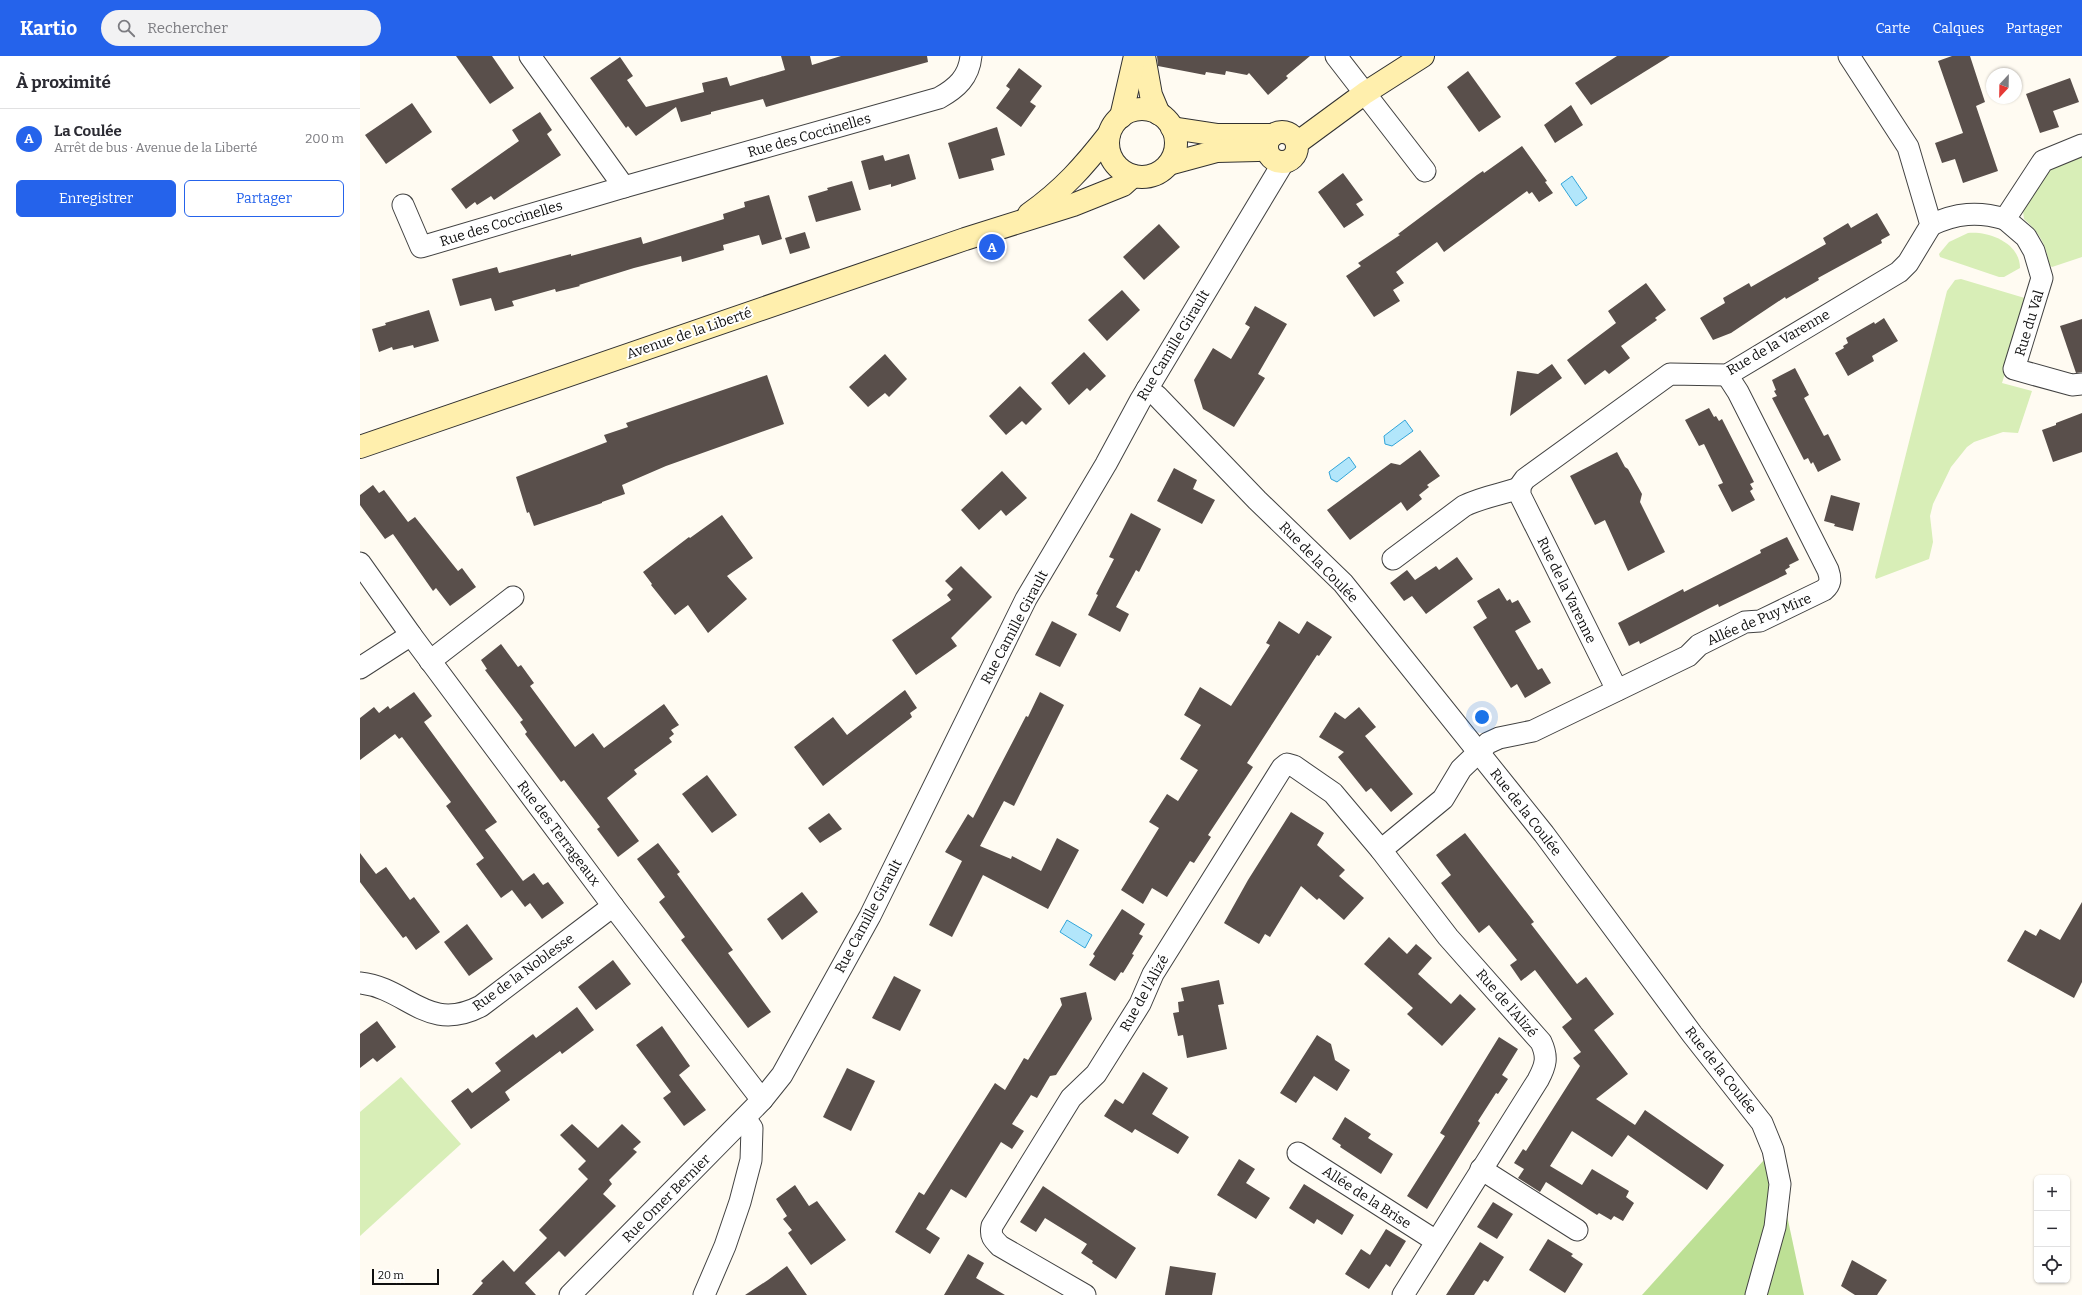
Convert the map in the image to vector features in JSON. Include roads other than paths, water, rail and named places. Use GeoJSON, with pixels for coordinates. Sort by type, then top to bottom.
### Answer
{"type":"FeatureCollection","features":[{"type":"Feature","properties":{"kind":"street"},"geometry":{"type":"LineString","coordinates":[[530,56],[624,187]]}},
{"type":"Feature","properties":{"kind":"street","name":"Rue des Coccinelles"},"geometry":{"type":"LineString","coordinates":[[403,206],[421,247],[624,187],[939,98],[955,90],[964,79],[971,56]]}},
{"type":"Feature","properties":{"kind":"street","name":"Avenue de la Liberté"},"geometry":{"type":"LineString","coordinates":[[360,446],[1018,221],[1073,205],[1123,185],[1133,176],[1123,171],[1115,164],[1110,155],[1108,144],[1135,56]]}},
{"type":"Feature","properties":{"kind":"street"},"geometry":{"type":"LineString","coordinates":[[1133,176],[1143,177],[1162,171],[1169,164],[1176,146],[1151,95],[1144,56]]}},
{"type":"Feature","properties":{"kind":"street"},"geometry":{"type":"LineString","coordinates":[[1336,56],[1425,171]]}},
{"type":"Feature","properties":{"kind":"street","name":"Rue Camille Girault"},"geometry":{"type":"LineString","coordinates":[[762,1100],[782,1075],[870,916],[1026,599],[1106,464],[1148,389],[1274,149],[1294,156],[1297,151],[1297,143],[1364,93],[1423,56]]}},
{"type":"Feature","properties":{"kind":"street"},"geometry":{"type":"LineString","coordinates":[[1849,56],[1908,147],[1931,225]]}},
{"type":"Feature","properties":{"kind":"street"},"geometry":{"type":"LineString","coordinates":[[1115,125],[1129,112],[1139,110],[1165,121],[1274,149]]}},
{"type":"Feature","properties":{"kind":"street","name":"Avenue de la Liberté"},"geometry":{"type":"LineString","coordinates":[[1018,221],[1047,201],[1080,171],[1115,125]]}},
{"type":"Feature","properties":{"kind":"street"},"geometry":{"type":"LineString","coordinates":[[2005,219],[2043,161],[2082,145]]}},
{"type":"Feature","properties":{"kind":"street"},"geometry":{"type":"LineString","coordinates":[[1169,164],[1217,151],[1274,149]]}},
{"type":"Feature","properties":{"kind":"street","name":"Rue du Val"},"geometry":{"type":"LineString","coordinates":[[1931,225],[1946,218],[1969,213],[1989,214],[2005,219],[2026,237],[2034,250],[2042,278],[2014,369],[2072,385],[2082,384]]}},
{"type":"Feature","properties":{"kind":"street","name":"Rue de la Varenne"},"geometry":{"type":"LineString","coordinates":[[1617,690],[1520,495],[1520,488],[1525,479],[1670,374],[1726,375],[1899,272],[1908,263],[1931,225]]}},
{"type":"Feature","properties":{"kind":"street","name":"Allée de Puy Mire"},"geometry":{"type":"LineString","coordinates":[[1478,751],[1499,738],[1533,731],[1688,656],[1699,645],[1745,622],[1760,622],[1824,590],[1828,586],[1831,579],[1828,570],[1738,392],[1726,375]]}},
{"type":"Feature","properties":{"kind":"street","name":"Rue de la Coulée"},"geometry":{"type":"LineString","coordinates":[[1148,389],[1157,396],[1257,500],[1344,583],[1592,897],[1692,1034],[1762,1123],[1774,1150],[1780,1184],[1775,1227],[1756,1295]]}},
{"type":"Feature","properties":{"kind":"street"},"geometry":{"type":"LineString","coordinates":[[1393,559],[1464,506],[1477,499],[1493,497],[1520,488]]}},
{"type":"Feature","properties":{"kind":"street","name":"Rue des Terrageaux"},"geometry":{"type":"LineString","coordinates":[[360,563],[411,635],[612,906],[762,1100]]}},
{"type":"Feature","properties":{"kind":"street"},"geometry":{"type":"LineString","coordinates":[[430,660],[513,597]]}},
{"type":"Feature","properties":{"kind":"street"},"geometry":{"type":"LineString","coordinates":[[360,668],[411,635]]}},
{"type":"Feature","properties":{"kind":"street"},"geometry":{"type":"LineString","coordinates":[[1381,850],[1443,799],[1459,773],[1478,751]]}},
{"type":"Feature","properties":{"kind":"street","name":"Rue de l'Alizé"},"geometry":{"type":"LineString","coordinates":[[1085,1295],[1000,1246],[993,1240],[990,1234],[992,1226],[1071,1098],[1096,1074],[1140,1004],[1153,974],[1282,768],[1287,764],[1294,766],[1329,789],[1381,850],[1448,937],[1541,1042],[1546,1053],[1546,1062],[1538,1080],[1402,1295]]}},
{"type":"Feature","properties":{"kind":"street","name":"Rue de la Noblesse"},"geometry":{"type":"LineString","coordinates":[[360,983],[374,984],[389,990],[431,1013],[444,1015],[469,1012],[481,1006],[612,906]]}},
{"type":"Feature","properties":{"kind":"street","name":"Rue Omer Bernier"},"geometry":{"type":"LineString","coordinates":[[570,1295],[762,1100]]}},
{"type":"Feature","properties":{"kind":"street"},"geometry":{"type":"LineString","coordinates":[[704,1295],[740,1202],[752,1160],[752,1128],[745,1118]]}},
{"type":"Feature","properties":{"kind":"street","name":"Allée de la Brise"},"geometry":{"type":"LineString","coordinates":[[1298,1153],[1436,1241]]}},
{"type":"Feature","properties":{"kind":"street"},"geometry":{"type":"LineString","coordinates":[[1481,1169],[1577,1230]]}},
{"type":"Feature","properties":{"kind":"water"},"geometry":{"type":"Polygon","coordinates":[[[1572,176],[1587,198],[1576,206],[1561,184],[1572,176]]]}},
{"type":"Feature","properties":{"kind":"water"},"geometry":{"type":"Polygon","coordinates":[[[1405,420],[1413,431],[1392,446],[1385,444],[1384,436],[1405,420]]]}},
{"type":"Feature","properties":{"kind":"water"},"geometry":{"type":"Polygon","coordinates":[[[1349,457],[1356,467],[1337,482],[1331,479],[1329,472],[1349,457]]]}},
{"type":"Feature","properties":{"kind":"water"},"geometry":{"type":"Polygon","coordinates":[[[1067,920],[1092,935],[1085,948],[1060,932],[1067,920]]]}},
{"type":"Feature","properties":{"kind":"place","name":"La Coulée"},"geometry":{"type":"Point","coordinates":[992,247]}}]}
